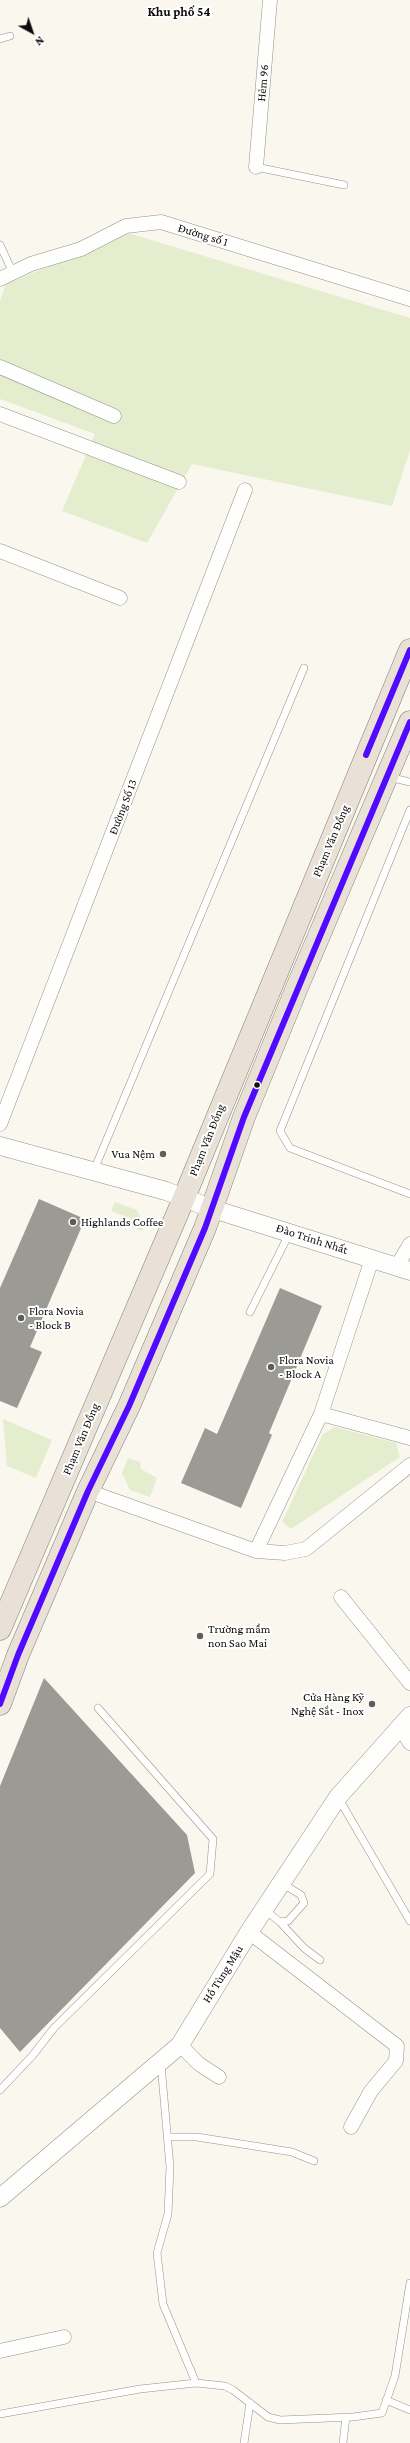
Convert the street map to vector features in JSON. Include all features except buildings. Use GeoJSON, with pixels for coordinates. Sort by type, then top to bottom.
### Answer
{"type":"FeatureCollection","features":[{"type":"Feature","properties":{"kind":"highway","name":"Phạm Văn Đồng"},"geometry":{"type":"LineString","coordinates":[[0,1629],[184,1198],[410,650]]}},
{"type":"Feature","properties":{"kind":"highway"},"geometry":{"type":"LineString","coordinates":[[0,1704],[18,1655],[88,1491],[129,1406],[213,1209],[244,1117],[298,985],[410,722]]}},
{"type":"Feature","properties":{"kind":"street","name":"Hẻm 96"},"geometry":{"type":"LineString","coordinates":[[256,167],[270,0]]}},
{"type":"Feature","properties":{"kind":"street","name":"Đường số 1"},"geometry":{"type":"LineString","coordinates":[[0,279],[31,264],[81,249],[126,226],[161,222],[410,300]]}},
{"type":"Feature","properties":{"kind":"street"},"geometry":{"type":"LineString","coordinates":[[0,368],[114,416]]}},
{"type":"Feature","properties":{"kind":"street"},"geometry":{"type":"LineString","coordinates":[[0,414],[179,482]]}},
{"type":"Feature","properties":{"kind":"street","name":"Đường Số 13"},"geometry":{"type":"LineString","coordinates":[[0,1124],[245,490]]}},
{"type":"Feature","properties":{"kind":"street"},"geometry":{"type":"LineString","coordinates":[[0,551],[120,598]]}},
{"type":"Feature","properties":{"kind":"street"},"geometry":{"type":"LineString","coordinates":[[0,1146],[184,1198]]}},
{"type":"Feature","properties":{"kind":"street","name":"Đào Trinh Nhất"},"geometry":{"type":"LineString","coordinates":[[184,1198],[213,1209],[290,1232],[403,1269]]}},
{"type":"Feature","properties":{"kind":"street"},"geometry":{"type":"LineString","coordinates":[[403,1269],[410,1244]]}},
{"type":"Feature","properties":{"kind":"street"},"geometry":{"type":"LineString","coordinates":[[256,1551],[321,1414],[372,1259]]}},
{"type":"Feature","properties":{"kind":"street"},"geometry":{"type":"LineString","coordinates":[[321,1414],[410,1438]]}},
{"type":"Feature","properties":{"kind":"street"},"geometry":{"type":"LineString","coordinates":[[88,1491],[256,1551],[284,1554],[306,1549],[410,1465]]}},
{"type":"Feature","properties":{"kind":"street"},"geometry":{"type":"LineString","coordinates":[[341,1597],[410,1683]]}},
{"type":"Feature","properties":{"kind":"street"},"geometry":{"type":"LineString","coordinates":[[405,1722],[410,1743]]}},
{"type":"Feature","properties":{"kind":"street","name":"Hồ Tùng Mậu"},"geometry":{"type":"LineString","coordinates":[[0,2198],[180,2045],[249,1932],[283,1884],[309,1838],[338,1797],[405,1722]]}},
{"type":"Feature","properties":{"kind":"street"},"geometry":{"type":"LineString","coordinates":[[249,1932],[397,2046],[396,2061],[371,2091],[351,2127]]}},
{"type":"Feature","properties":{"kind":"street"},"geometry":{"type":"LineString","coordinates":[[180,2045],[200,2064],[219,2077]]}},
{"type":"Feature","properties":{"kind":"street"},"geometry":{"type":"LineString","coordinates":[[0,2351],[64,2337]]}},
{"type":"Feature","properties":{"kind":"lane"},"geometry":{"type":"LineString","coordinates":[[0,39],[10,36]]}},
{"type":"Feature","properties":{"kind":"lane"},"geometry":{"type":"LineString","coordinates":[[256,167],[344,185]]}},
{"type":"Feature","properties":{"kind":"lane"},"geometry":{"type":"LineString","coordinates":[[0,245],[13,273]]}},
{"type":"Feature","properties":{"kind":"lane"},"geometry":{"type":"LineString","coordinates":[[93,1172],[304,668]]}},
{"type":"Feature","properties":{"kind":"lane"},"geometry":{"type":"LineString","coordinates":[[387,777],[410,782]]}},
{"type":"Feature","properties":{"kind":"lane"},"geometry":{"type":"LineString","coordinates":[[410,810],[280,1131],[290,1148],[410,1194]]}},
{"type":"Feature","properties":{"kind":"lane"},"geometry":{"type":"LineString","coordinates":[[250,1312],[290,1232]]}},
{"type":"Feature","properties":{"kind":"lane"},"geometry":{"type":"LineString","coordinates":[[0,2090],[32,2056],[54,2028],[210,1874],[214,1839],[98,1708]]}},
{"type":"Feature","properties":{"kind":"lane"},"geometry":{"type":"LineString","coordinates":[[338,1797],[410,1921]]}},
{"type":"Feature","properties":{"kind":"lane"},"geometry":{"type":"LineString","coordinates":[[280,1922],[288,1921],[304,1903],[301,1895],[283,1884]]}},
{"type":"Feature","properties":{"kind":"lane"},"geometry":{"type":"LineString","coordinates":[[265,1910],[280,1922],[304,1948],[320,1960]]}},
{"type":"Feature","properties":{"kind":"lane"},"geometry":{"type":"LineString","coordinates":[[160,2062],[170,2167],[168,2214],[157,2253],[163,2304],[196,2383]]}},
{"type":"Feature","properties":{"kind":"lane"},"geometry":{"type":"LineString","coordinates":[[168,2137],[197,2137],[292,2152],[314,2161]]}},
{"type":"Feature","properties":{"kind":"lane"},"geometry":{"type":"LineString","coordinates":[[0,2414],[140,2389],[196,2383],[225,2386],[268,2417],[280,2420],[346,2417],[382,2413],[395,2376],[410,2283]]}},
{"type":"Feature","properties":{"kind":"lane"},"geometry":{"type":"LineString","coordinates":[[386,2400],[410,2410]]}},
{"type":"Feature","properties":{"kind":"lane"},"geometry":{"type":"LineString","coordinates":[[244,2443],[250,2403]]}},
{"type":"Feature","properties":{"kind":"lane"},"geometry":{"type":"LineString","coordinates":[[343,2443],[346,2417]]}},
{"type":"Feature","properties":{"kind":"green space"},"geometry":{"type":"Polygon","coordinates":[[[128,233],[410,318],[410,450],[392,506],[192,464],[147,543],[62,511],[95,434],[0,399],[0,301],[6,284],[128,233]]]}},
{"type":"Feature","properties":{"kind":"green space"},"geometry":{"type":"Polygon","coordinates":[[[115,1202],[137,1210],[144,1225],[142,1231],[131,1227],[132,1223],[129,1218],[111,1211],[115,1202]]]}},
{"type":"Feature","properties":{"kind":"green space"},"geometry":{"type":"Polygon","coordinates":[[[3,1419],[52,1440],[36,1478],[7,1466],[3,1419]]]}},
{"type":"Feature","properties":{"kind":"green space"},"geometry":{"type":"Polygon","coordinates":[[[335,1427],[396,1443],[400,1457],[291,1529],[282,1522],[323,1434],[335,1427]]]}},
{"type":"Feature","properties":{"kind":"green space"},"geometry":{"type":"Polygon","coordinates":[[[128,1458],[140,1462],[141,1469],[157,1478],[150,1497],[130,1490],[122,1473],[128,1458]]]}},
{"type":"Feature","properties":{"kind":"transit line"},"geometry":{"type":"LineString","coordinates":[[366,755],[410,650]]}},
{"type":"Feature","properties":{"kind":"transit line"},"geometry":{"type":"LineString","coordinates":[[0,1704],[18,1655],[88,1491],[129,1406],[205,1228],[244,1117],[410,722]]}},
{"type":"Feature","properties":{"kind":"place","name":"Vua Nệm"},"geometry":{"type":"Point","coordinates":[163,1154]}},
{"type":"Feature","properties":{"kind":"place","name":"Highlands Coffee"},"geometry":{"type":"Point","coordinates":[73,1222]}},
{"type":"Feature","properties":{"kind":"place","name":"Flora Novia - Block B"},"geometry":{"type":"Point","coordinates":[21,1318]}},
{"type":"Feature","properties":{"kind":"place","name":"Flora Novia - Block A"},"geometry":{"type":"Point","coordinates":[271,1367]}},
{"type":"Feature","properties":{"kind":"place","name":"Trường mầm non Sao Mai"},"geometry":{"type":"Point","coordinates":[200,1636]}},
{"type":"Feature","properties":{"kind":"place","name":"Cửa Hàng Kỹ Nghệ Sắt - Inox"},"geometry":{"type":"Point","coordinates":[372,1704]}},
{"type":"Feature","properties":{"kind":"district","name":"Khu phố 54"},"geometry":{"type":"Point","coordinates":[179,12]}}]}
